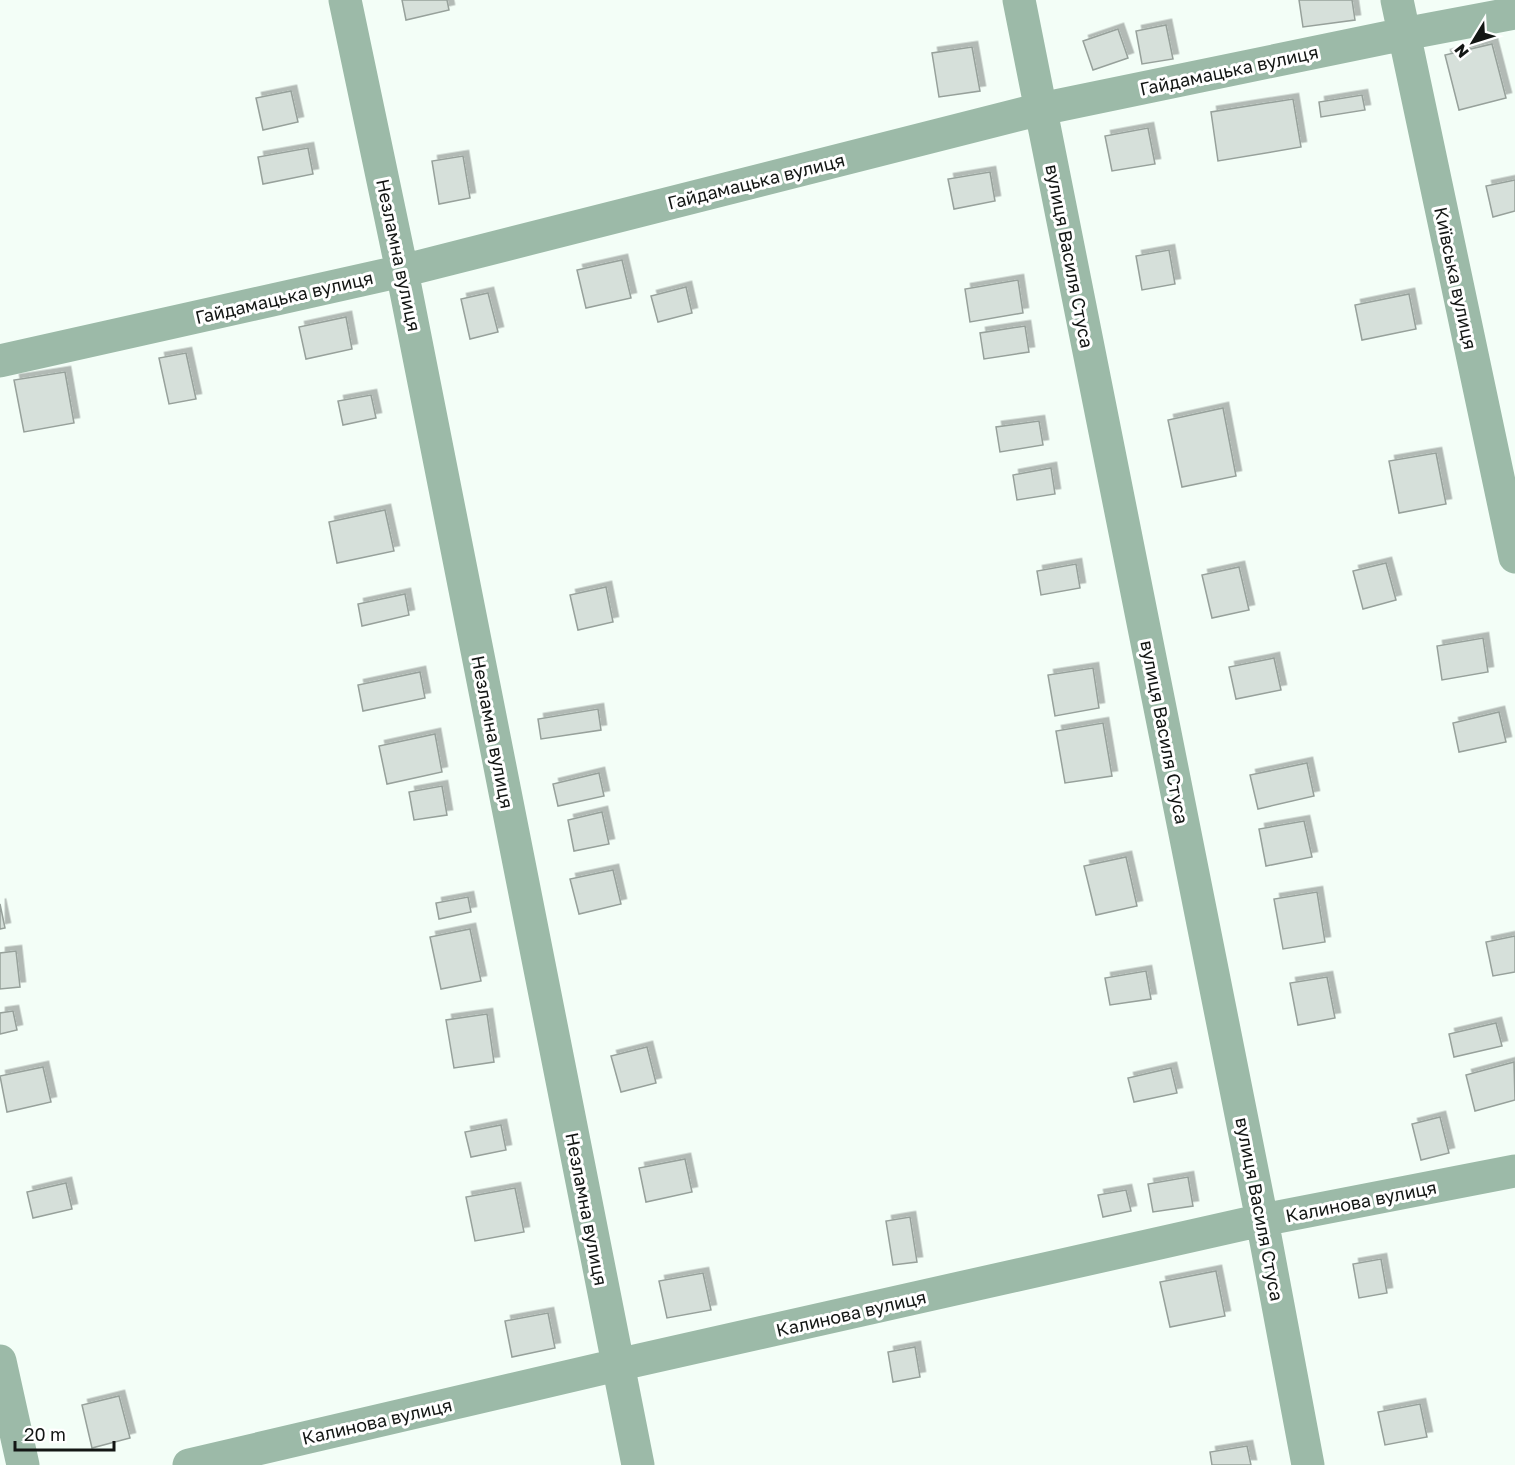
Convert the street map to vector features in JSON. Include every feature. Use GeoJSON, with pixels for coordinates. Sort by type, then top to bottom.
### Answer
{"type":"FeatureCollection","features":[{"type":"Feature","properties":{"kind":"street","name":"Незламна вулиця"},"geometry":{"type":"LineString","coordinates":[[345,0],[402,271],[638,1465]]}},
{"type":"Feature","properties":{"kind":"street","name":"вулиця Василя Стуса"},"geometry":{"type":"LineString","coordinates":[[1019,0],[1262,1220],[1308,1465]]}},
{"type":"Feature","properties":{"kind":"street","name":"Київська вулиця"},"geometry":{"type":"LineString","coordinates":[[1397,0],[1515,557]]}},
{"type":"Feature","properties":{"kind":"street","name":"Гайдамацька вулиця"},"geometry":{"type":"LineString","coordinates":[[0,361],[402,271],[1041,110],[1515,13]]}},
{"type":"Feature","properties":{"kind":"street","name":"Калинова вулиця"},"geometry":{"type":"LineString","coordinates":[[189,1465],[617,1365],[1262,1220],[1515,1171]]}},
{"type":"Feature","properties":{"kind":"street"},"geometry":{"type":"LineString","coordinates":[[0,1361],[23,1465]]}},
{"type":"Feature","properties":{"kind":"building"},"geometry":{"type":"Polygon","coordinates":[[[402,0],[447,0],[449,10],[406,20],[402,0]]]}},
{"type":"Feature","properties":{"kind":"building"},"geometry":{"type":"Polygon","coordinates":[[[1299,0],[1352,0],[1355,20],[1303,27],[1299,0]]]}},
{"type":"Feature","properties":{"kind":"building"},"geometry":{"type":"Polygon","coordinates":[[[1166,25],[1173,59],[1142,64],[1136,31],[1166,25]]]}},
{"type":"Feature","properties":{"kind":"building"},"geometry":{"type":"Polygon","coordinates":[[[1118,29],[1128,58],[1093,70],[1083,41],[1118,29]]]}},
{"type":"Feature","properties":{"kind":"building"},"geometry":{"type":"Polygon","coordinates":[[[1492,44],[1506,98],[1459,110],[1445,55],[1492,44]]]}},
{"type":"Feature","properties":{"kind":"building"},"geometry":{"type":"Polygon","coordinates":[[[972,47],[980,91],[939,97],[932,53],[972,47]]]}},
{"type":"Feature","properties":{"kind":"building"},"geometry":{"type":"Polygon","coordinates":[[[291,91],[298,122],[263,130],[256,98],[291,91]]]}},
{"type":"Feature","properties":{"kind":"building"},"geometry":{"type":"Polygon","coordinates":[[[1362,95],[1365,110],[1321,117],[1319,102],[1362,95]]]}},
{"type":"Feature","properties":{"kind":"building"},"geometry":{"type":"Polygon","coordinates":[[[1293,99],[1301,147],[1218,161],[1211,112],[1293,99]]]}},
{"type":"Feature","properties":{"kind":"building"},"geometry":{"type":"Polygon","coordinates":[[[1148,128],[1155,164],[1112,171],[1105,136],[1148,128]]]}},
{"type":"Feature","properties":{"kind":"building"},"geometry":{"type":"Polygon","coordinates":[[[308,148],[313,174],[263,184],[258,157],[308,148]]]}},
{"type":"Feature","properties":{"kind":"building"},"geometry":{"type":"Polygon","coordinates":[[[463,156],[470,198],[439,204],[432,161],[463,156]]]}},
{"type":"Feature","properties":{"kind":"building"},"geometry":{"type":"Polygon","coordinates":[[[990,172],[995,201],[954,209],[948,179],[990,172]]]}},
{"type":"Feature","properties":{"kind":"building"},"geometry":{"type":"Polygon","coordinates":[[[1515,180],[1515,211],[1493,217],[1486,186],[1515,180]]]}},
{"type":"Feature","properties":{"kind":"building"},"geometry":{"type":"Polygon","coordinates":[[[1169,250],[1175,284],[1142,290],[1136,256],[1169,250]]]}},
{"type":"Feature","properties":{"kind":"building"},"geometry":{"type":"Polygon","coordinates":[[[622,260],[631,298],[586,308],[577,270],[622,260]]]}},
{"type":"Feature","properties":{"kind":"building"},"geometry":{"type":"Polygon","coordinates":[[[1018,280],[1023,313],[970,322],[965,289],[1018,280]]]}},
{"type":"Feature","properties":{"kind":"building"},"geometry":{"type":"Polygon","coordinates":[[[686,287],[692,313],[658,322],[651,296],[686,287]]]}},
{"type":"Feature","properties":{"kind":"building"},"geometry":{"type":"Polygon","coordinates":[[[488,293],[498,332],[470,339],[461,299],[488,293]]]}},
{"type":"Feature","properties":{"kind":"building"},"geometry":{"type":"Polygon","coordinates":[[[1409,294],[1416,329],[1362,340],[1355,305],[1409,294]]]}},
{"type":"Feature","properties":{"kind":"building"},"geometry":{"type":"Polygon","coordinates":[[[346,317],[352,349],[306,359],[299,327],[346,317]]]}},
{"type":"Feature","properties":{"kind":"building"},"geometry":{"type":"Polygon","coordinates":[[[1025,326],[1029,352],[984,359],[980,333],[1025,326]]]}},
{"type":"Feature","properties":{"kind":"building"},"geometry":{"type":"Polygon","coordinates":[[[186,353],[196,399],[169,404],[159,358],[186,353]]]}},
{"type":"Feature","properties":{"kind":"building"},"geometry":{"type":"Polygon","coordinates":[[[65,372],[74,423],[24,432],[14,380],[65,372]]]}},
{"type":"Feature","properties":{"kind":"building"},"geometry":{"type":"Polygon","coordinates":[[[371,395],[376,418],[343,425],[338,401],[371,395]]]}},
{"type":"Feature","properties":{"kind":"building"},"geometry":{"type":"Polygon","coordinates":[[[1223,408],[1236,476],[1182,487],[1168,420],[1223,408]]]}},
{"type":"Feature","properties":{"kind":"building"},"geometry":{"type":"Polygon","coordinates":[[[1039,421],[1043,445],[1000,452],[996,427],[1039,421]]]}},
{"type":"Feature","properties":{"kind":"building"},"geometry":{"type":"Polygon","coordinates":[[[1436,453],[1446,504],[1399,513],[1389,461],[1436,453]]]}},
{"type":"Feature","properties":{"kind":"building"},"geometry":{"type":"Polygon","coordinates":[[[1051,468],[1055,494],[1017,500],[1013,475],[1051,468]]]}},
{"type":"Feature","properties":{"kind":"building"},"geometry":{"type":"Polygon","coordinates":[[[385,510],[394,551],[337,563],[329,522],[385,510]]]}},
{"type":"Feature","properties":{"kind":"building"},"geometry":{"type":"Polygon","coordinates":[[[1386,563],[1396,600],[1363,609],[1353,571],[1386,563]]]}},
{"type":"Feature","properties":{"kind":"building"},"geometry":{"type":"Polygon","coordinates":[[[1076,564],[1080,588],[1041,595],[1037,571],[1076,564]]]}},
{"type":"Feature","properties":{"kind":"building"},"geometry":{"type":"Polygon","coordinates":[[[1239,567],[1249,610],[1212,618],[1202,575],[1239,567]]]}},
{"type":"Feature","properties":{"kind":"building"},"geometry":{"type":"Polygon","coordinates":[[[606,587],[613,622],[578,630],[570,595],[606,587]]]}},
{"type":"Feature","properties":{"kind":"building"},"geometry":{"type":"Polygon","coordinates":[[[405,594],[409,615],[362,626],[358,604],[405,594]]]}},
{"type":"Feature","properties":{"kind":"building"},"geometry":{"type":"Polygon","coordinates":[[[1483,638],[1488,672],[1442,680],[1437,646],[1483,638]]]}},
{"type":"Feature","properties":{"kind":"building"},"geometry":{"type":"Polygon","coordinates":[[[1274,658],[1281,690],[1236,699],[1229,667],[1274,658]]]}},
{"type":"Feature","properties":{"kind":"building"},"geometry":{"type":"Polygon","coordinates":[[[1093,668],[1099,708],[1055,716],[1048,675],[1093,668]]]}},
{"type":"Feature","properties":{"kind":"building"},"geometry":{"type":"Polygon","coordinates":[[[420,672],[425,698],[363,711],[358,685],[420,672]]]}},
{"type":"Feature","properties":{"kind":"building"},"geometry":{"type":"Polygon","coordinates":[[[598,709],[601,730],[541,739],[538,719],[598,709]]]}},
{"type":"Feature","properties":{"kind":"building"},"geometry":{"type":"Polygon","coordinates":[[[1499,712],[1506,742],[1459,752],[1453,723],[1499,712]]]}},
{"type":"Feature","properties":{"kind":"building"},"geometry":{"type":"Polygon","coordinates":[[[1103,723],[1112,776],[1065,783],[1056,731],[1103,723]]]}},
{"type":"Feature","properties":{"kind":"building"},"geometry":{"type":"Polygon","coordinates":[[[435,734],[442,772],[387,784],[379,746],[435,734]]]}},
{"type":"Feature","properties":{"kind":"building"},"geometry":{"type":"Polygon","coordinates":[[[1307,763],[1314,796],[1258,809],[1250,775],[1307,763]]]}},
{"type":"Feature","properties":{"kind":"building"},"geometry":{"type":"Polygon","coordinates":[[[599,773],[604,796],[558,806],[553,784],[599,773]]]}},
{"type":"Feature","properties":{"kind":"building"},"geometry":{"type":"Polygon","coordinates":[[[442,786],[447,815],[414,820],[409,792],[442,786]]]}},
{"type":"Feature","properties":{"kind":"building"},"geometry":{"type":"Polygon","coordinates":[[[602,812],[609,844],[574,851],[568,820],[602,812]]]}},
{"type":"Feature","properties":{"kind":"building"},"geometry":{"type":"Polygon","coordinates":[[[1304,821],[1312,857],[1266,866],[1259,829],[1304,821]]]}},
{"type":"Feature","properties":{"kind":"building"},"geometry":{"type":"Polygon","coordinates":[[[1126,857],[1137,906],[1096,915],[1084,866],[1126,857]]]}},
{"type":"Feature","properties":{"kind":"building"},"geometry":{"type":"Polygon","coordinates":[[[613,870],[621,904],[579,914],[570,879],[613,870]]]}},
{"type":"Feature","properties":{"kind":"building"},"geometry":{"type":"Polygon","coordinates":[[[1317,892],[1325,942],[1283,949],[1274,899],[1317,892]]]}},
{"type":"Feature","properties":{"kind":"building"},"geometry":{"type":"Polygon","coordinates":[[[468,897],[471,912],[439,919],[436,903],[468,897]]]}},
{"type":"Feature","properties":{"kind":"building"},"geometry":{"type":"Polygon","coordinates":[[[0,904],[5,928],[0,929],[0,904]]]}},
{"type":"Feature","properties":{"kind":"building"},"geometry":{"type":"Polygon","coordinates":[[[470,929],[481,981],[441,989],[430,937],[470,929]]]}},
{"type":"Feature","properties":{"kind":"building"},"geometry":{"type":"Polygon","coordinates":[[[1515,936],[1515,972],[1493,976],[1486,942],[1515,936]]]}},
{"type":"Feature","properties":{"kind":"building"},"geometry":{"type":"Polygon","coordinates":[[[16,951],[20,987],[0,989],[0,953],[16,951]]]}},
{"type":"Feature","properties":{"kind":"building"},"geometry":{"type":"Polygon","coordinates":[[[1146,971],[1151,999],[1110,1005],[1105,978],[1146,971]]]}},
{"type":"Feature","properties":{"kind":"building"},"geometry":{"type":"Polygon","coordinates":[[[1327,977],[1335,1018],[1298,1025],[1290,983],[1327,977]]]}},
{"type":"Feature","properties":{"kind":"building"},"geometry":{"type":"Polygon","coordinates":[[[13,1011],[17,1030],[0,1034],[0,1013],[13,1011]]]}},
{"type":"Feature","properties":{"kind":"building"},"geometry":{"type":"Polygon","coordinates":[[[487,1014],[494,1062],[454,1068],[446,1020],[487,1014]]]}},
{"type":"Feature","properties":{"kind":"building"},"geometry":{"type":"Polygon","coordinates":[[[1496,1023],[1502,1046],[1454,1057],[1449,1034],[1496,1023]]]}},
{"type":"Feature","properties":{"kind":"building"},"geometry":{"type":"Polygon","coordinates":[[[647,1047],[656,1083],[621,1092],[611,1056],[647,1047]]]}},
{"type":"Feature","properties":{"kind":"building"},"geometry":{"type":"Polygon","coordinates":[[[1514,1062],[1515,1100],[1475,1111],[1466,1075],[1514,1062]]]}},
{"type":"Feature","properties":{"kind":"building"},"geometry":{"type":"Polygon","coordinates":[[[43,1067],[51,1102],[7,1112],[0,1076],[43,1067]]]}},
{"type":"Feature","properties":{"kind":"building"},"geometry":{"type":"Polygon","coordinates":[[[1171,1068],[1177,1093],[1134,1102],[1128,1078],[1171,1068]]]}},
{"type":"Feature","properties":{"kind":"building"},"geometry":{"type":"Polygon","coordinates":[[[1440,1117],[1449,1153],[1421,1160],[1412,1124],[1440,1117]]]}},
{"type":"Feature","properties":{"kind":"building"},"geometry":{"type":"Polygon","coordinates":[[[501,1125],[506,1150],[471,1157],[465,1132],[501,1125]]]}},
{"type":"Feature","properties":{"kind":"building"},"geometry":{"type":"Polygon","coordinates":[[[685,1159],[692,1192],[646,1202],[639,1168],[685,1159]]]}},
{"type":"Feature","properties":{"kind":"building"},"geometry":{"type":"Polygon","coordinates":[[[1188,1177],[1193,1206],[1153,1212],[1148,1184],[1188,1177]]]}},
{"type":"Feature","properties":{"kind":"building"},"geometry":{"type":"Polygon","coordinates":[[[66,1183],[72,1209],[33,1218],[27,1192],[66,1183]]]}},
{"type":"Feature","properties":{"kind":"building"},"geometry":{"type":"Polygon","coordinates":[[[515,1188],[524,1232],[475,1241],[466,1197],[515,1188]]]}},
{"type":"Feature","properties":{"kind":"building"},"geometry":{"type":"Polygon","coordinates":[[[1126,1190],[1131,1211],[1103,1217],[1098,1195],[1126,1190]]]}},
{"type":"Feature","properties":{"kind":"building"},"geometry":{"type":"Polygon","coordinates":[[[910,1217],[917,1262],[893,1265],[886,1221],[910,1217]]]}},
{"type":"Feature","properties":{"kind":"building"},"geometry":{"type":"Polygon","coordinates":[[[1381,1259],[1387,1293],[1359,1298],[1353,1264],[1381,1259]]]}},
{"type":"Feature","properties":{"kind":"building"},"geometry":{"type":"Polygon","coordinates":[[[1216,1271],[1225,1316],[1170,1327],[1160,1282],[1216,1271]]]}},
{"type":"Feature","properties":{"kind":"building"},"geometry":{"type":"Polygon","coordinates":[[[703,1273],[711,1310],[667,1318],[659,1281],[703,1273]]]}},
{"type":"Feature","properties":{"kind":"building"},"geometry":{"type":"Polygon","coordinates":[[[548,1313],[555,1348],[512,1357],[505,1321],[548,1313]]]}},
{"type":"Feature","properties":{"kind":"building"},"geometry":{"type":"Polygon","coordinates":[[[915,1347],[920,1377],[893,1382],[888,1352],[915,1347]]]}},
{"type":"Feature","properties":{"kind":"building"},"geometry":{"type":"Polygon","coordinates":[[[119,1396],[130,1438],[92,1448],[82,1405],[119,1396]]]}},
{"type":"Feature","properties":{"kind":"building"},"geometry":{"type":"Polygon","coordinates":[[[1420,1404],[1427,1437],[1385,1445],[1378,1412],[1420,1404]]]}},
{"type":"Feature","properties":{"kind":"building"},"geometry":{"type":"Polygon","coordinates":[[[1247,1446],[1251,1465],[1212,1465],[1210,1452],[1247,1446]]]}}]}
